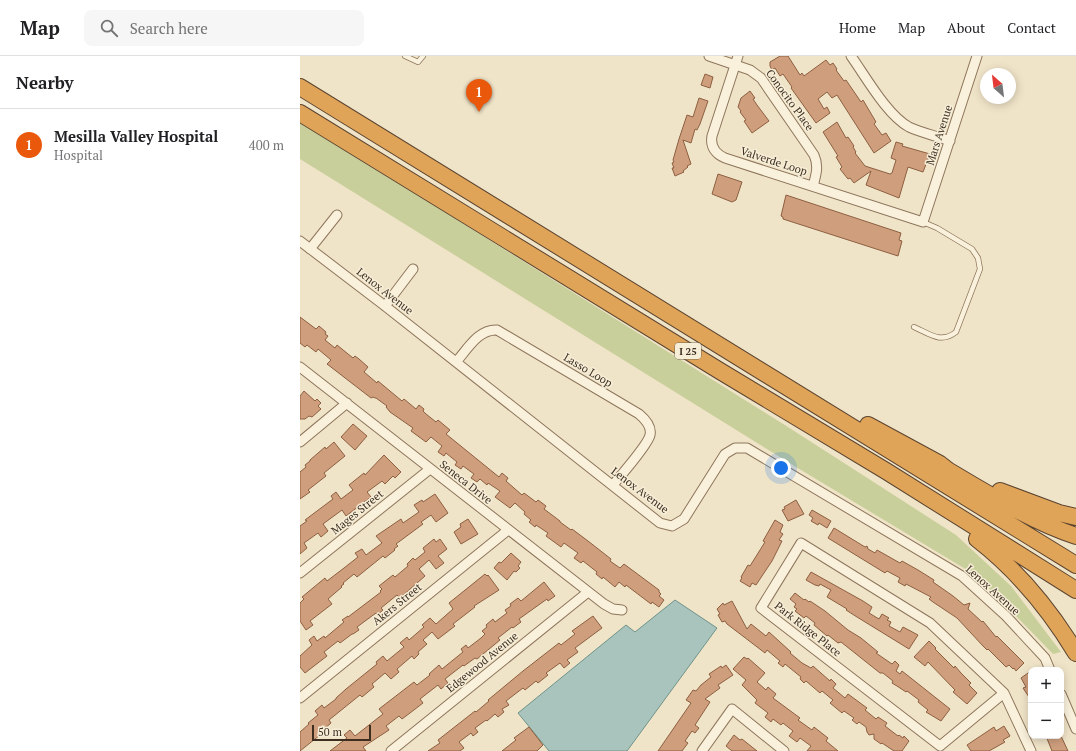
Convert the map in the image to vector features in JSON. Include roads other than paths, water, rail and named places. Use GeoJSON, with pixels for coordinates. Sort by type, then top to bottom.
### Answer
{"type":"FeatureCollection","features":[{"type":"Feature","properties":{"kind":"highway","name":"I 25"},"geometry":{"type":"LineString","coordinates":[[300,87],[1076,565]]}},
{"type":"Feature","properties":{"kind":"highway","name":"I 25"},"geometry":{"type":"LineString","coordinates":[[300,113],[720,371],[886,471],[1076,590]]}},
{"type":"Feature","properties":{"kind":"highway"},"geometry":{"type":"LineString","coordinates":[[766,374],[834,406],[940,464],[949,471],[1034,519],[1076,536]]}},
{"type":"Feature","properties":{"kind":"highway"},"geometry":{"type":"LineString","coordinates":[[940,464],[950,467],[1001,491],[1059,513],[1076,517]]}},
{"type":"Feature","properties":{"kind":"highway"},"geometry":{"type":"LineString","coordinates":[[886,471],[993,551],[1034,593],[1076,653]]}},
{"type":"Feature","properties":{"kind":"street","name":"Conocito Place"},"geometry":{"type":"LineString","coordinates":[[709,56],[737,60],[761,78],[812,151],[817,166],[813,186]]}},
{"type":"Feature","properties":{"kind":"street"},"geometry":{"type":"LineString","coordinates":[[851,56],[884,103],[897,118],[914,129],[950,141]]}},
{"type":"Feature","properties":{"kind":"street","name":"Mars Avenue"},"geometry":{"type":"LineString","coordinates":[[923,222],[977,56]]}},
{"type":"Feature","properties":{"kind":"street","name":"Valverde Loop"},"geometry":{"type":"LineString","coordinates":[[737,60],[712,136],[713,148],[718,154],[725,158],[923,222]]}},
{"type":"Feature","properties":{"kind":"street"},"geometry":{"type":"LineString","coordinates":[[310,249],[337,215]]}},
{"type":"Feature","properties":{"kind":"street","name":"Lenox Avenue"},"geometry":{"type":"LineString","coordinates":[[300,241],[385,306],[660,523],[672,526],[684,519],[726,454],[735,448],[747,448],[962,576],[1006,616],[1045,658],[1049,667]]}},
{"type":"Feature","properties":{"kind":"street"},"geometry":{"type":"LineString","coordinates":[[385,306],[413,269]]}},
{"type":"Feature","properties":{"kind":"street","name":"Lasso Loop"},"geometry":{"type":"LineString","coordinates":[[456,362],[483,333],[490,330],[497,330],[639,414],[649,425],[650,434],[644,447],[613,485]]}},
{"type":"Feature","properties":{"kind":"street","name":"Seneca Drive"},"geometry":{"type":"LineString","coordinates":[[300,367],[588,592],[608,607],[622,610]]}},
{"type":"Feature","properties":{"kind":"street"},"geometry":{"type":"LineString","coordinates":[[300,442],[347,403]]}},
{"type":"Feature","properties":{"kind":"street","name":"Mages Street"},"geometry":{"type":"LineString","coordinates":[[300,574],[430,469]]}},
{"type":"Feature","properties":{"kind":"street","name":"Akers Street"},"geometry":{"type":"LineString","coordinates":[[300,698],[508,530]]}},
{"type":"Feature","properties":{"kind":"street","name":"Park Ridge Place"},"geometry":{"type":"LineString","coordinates":[[1004,693],[940,746],[761,608],[802,543],[930,623],[1004,693],[1031,751]]}},
{"type":"Feature","properties":{"kind":"street","name":"Edgewood Avenue"},"geometry":{"type":"LineString","coordinates":[[391,751],[588,592]]}},
{"type":"Feature","properties":{"kind":"street"},"geometry":{"type":"LineString","coordinates":[[1064,701],[1076,729]]}},
{"type":"Feature","properties":{"kind":"street"},"geometry":{"type":"LineString","coordinates":[[702,751],[732,709],[784,751]]}},
{"type":"Feature","properties":{"kind":"lane"},"geometry":{"type":"LineString","coordinates":[[405,56],[418,62],[423,56]]}},
{"type":"Feature","properties":{"kind":"lane"},"geometry":{"type":"LineString","coordinates":[[914,327],[941,339],[950,337],[956,332],[980,269],[978,258],[972,249],[937,228],[923,222]]}},
{"type":"Feature","properties":{"kind":"water"},"geometry":{"type":"Polygon","coordinates":[[[675,600],[717,628],[627,751],[549,751],[518,713],[626,625],[635,632],[675,600]]]}},
{"type":"Feature","properties":{"kind":"place","name":"Mesilla Valley Hospital"},"geometry":{"type":"Point","coordinates":[479,112]}}]}
